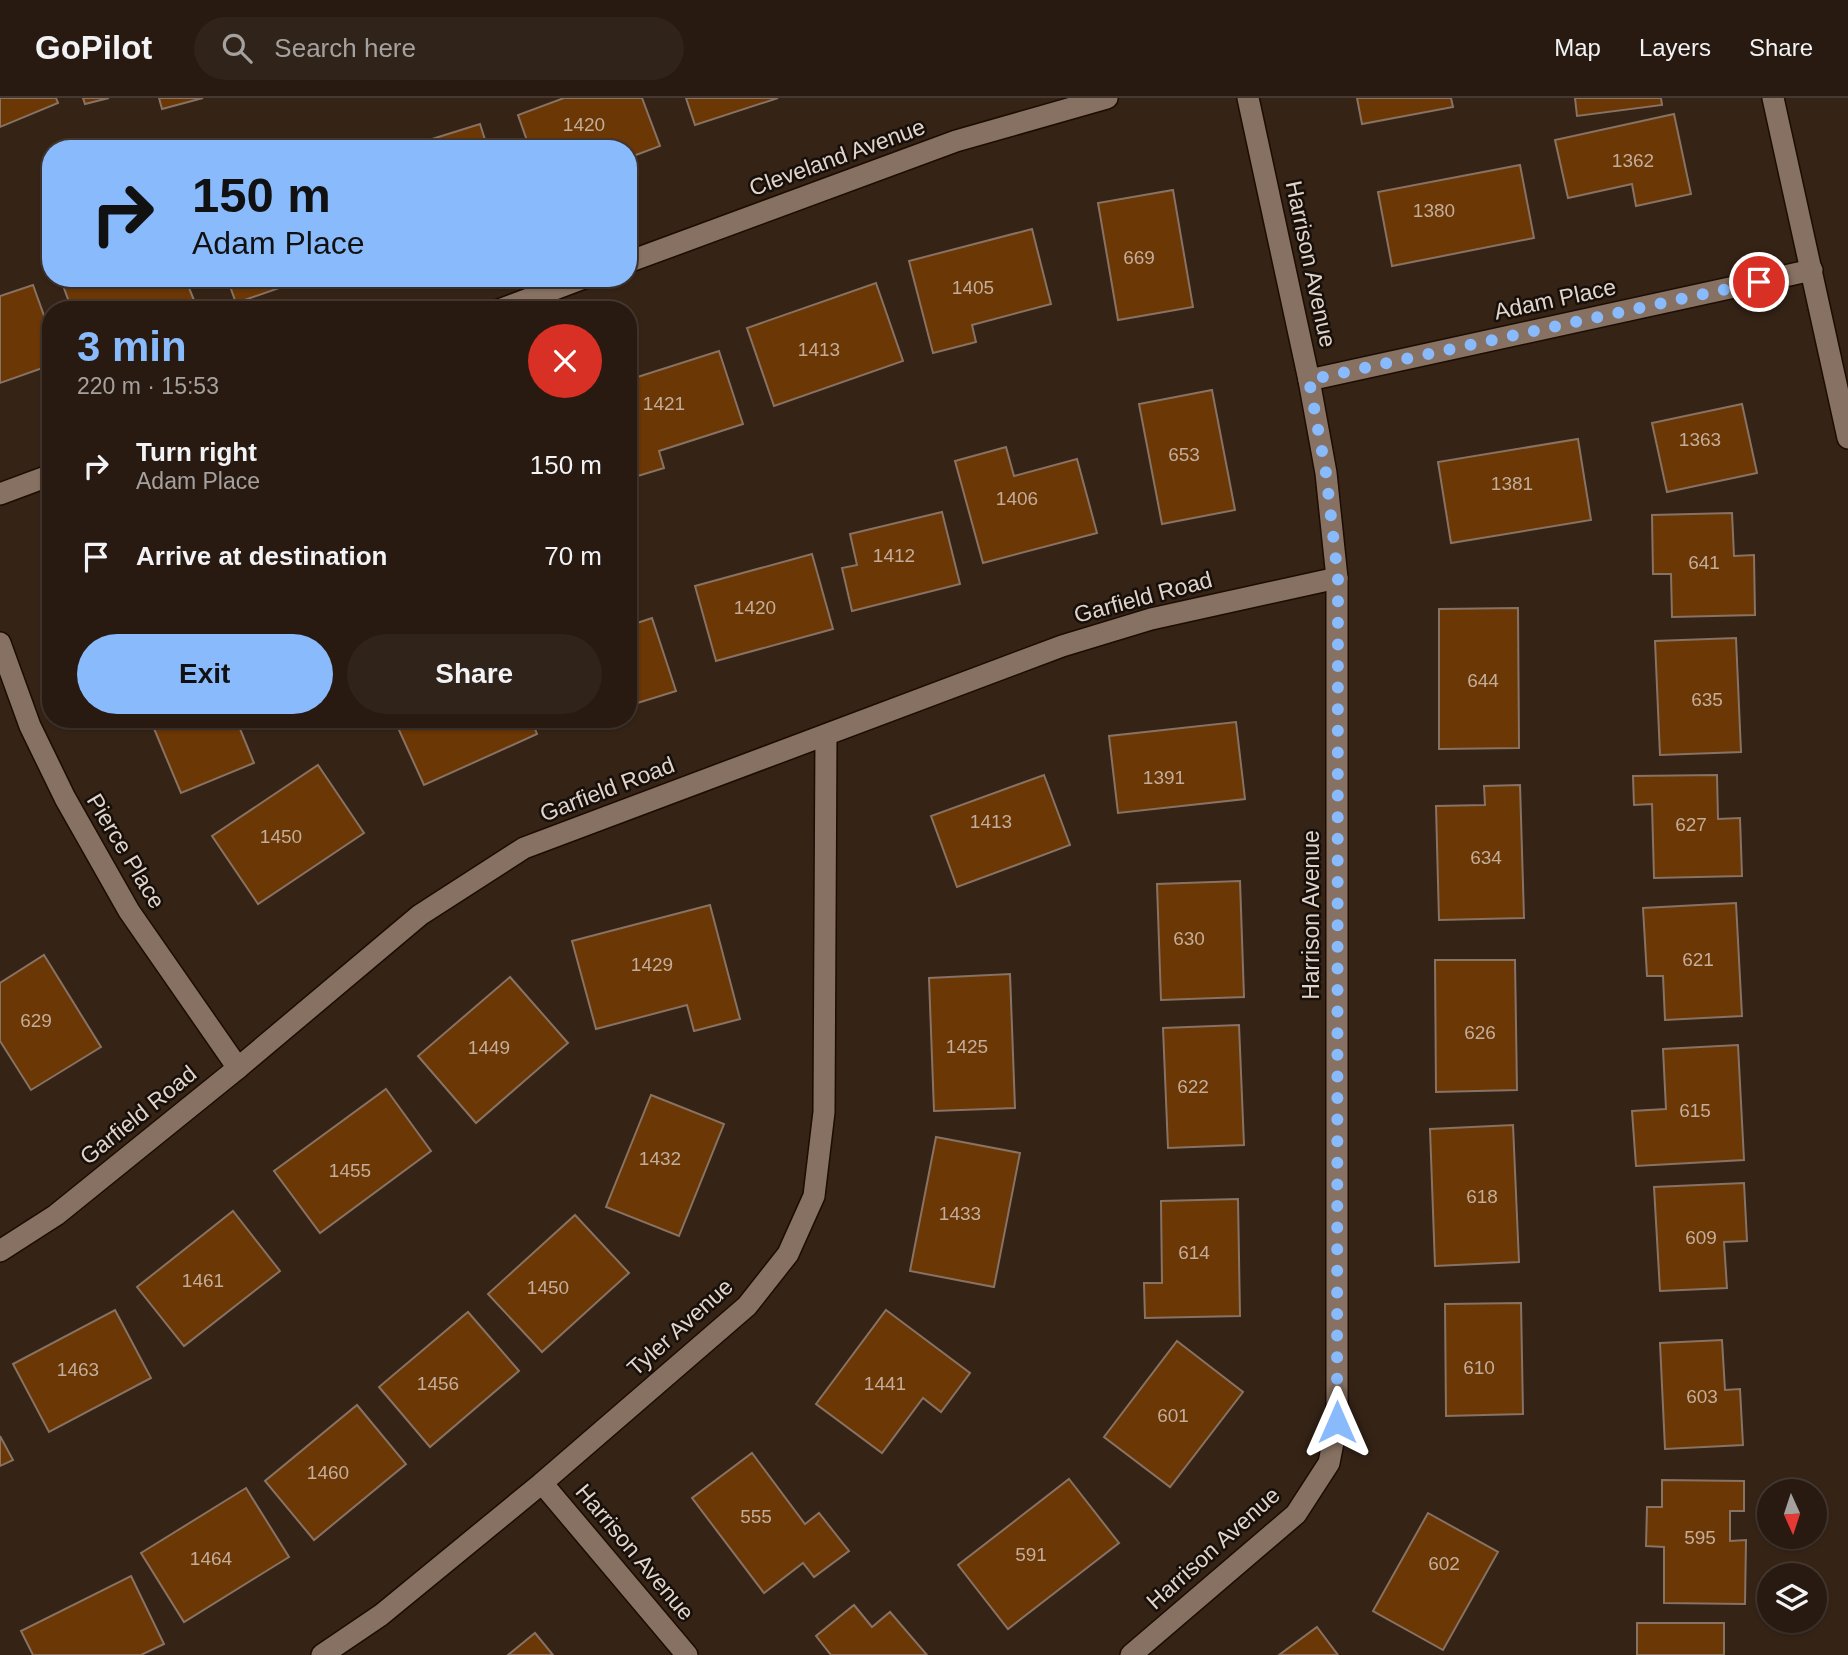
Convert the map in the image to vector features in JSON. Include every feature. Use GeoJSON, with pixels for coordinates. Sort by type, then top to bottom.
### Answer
{"type":"FeatureCollection","features":[{"type":"Feature","properties":{"kind":"street","name":"Cleveland Avenue"},"geometry":{"type":"LineString","coordinates":[[637,259],[956,141],[1107,98]]}},
{"type":"Feature","properties":{"kind":"street","name":"Harrison Avenue"},"geometry":{"type":"LineString","coordinates":[[1131,1655],[1296,1514],[1329,1463],[1337,1422],[1338,578],[1326,473],[1309,380],[1248,98]]}},
{"type":"Feature","properties":{"kind":"street"},"geometry":{"type":"LineString","coordinates":[[1773,98],[1848,438]]}},
{"type":"Feature","properties":{"kind":"street","name":"Adam Place"},"geometry":{"type":"LineString","coordinates":[[1309,380],[1812,270]]}},
{"type":"Feature","properties":{"kind":"street"},"geometry":{"type":"LineString","coordinates":[[523,301],[560,287]]}},
{"type":"Feature","properties":{"kind":"street"},"geometry":{"type":"LineString","coordinates":[[0,494],[42,478]]}},
{"type":"Feature","properties":{"kind":"street","name":"Garfield Road"},"geometry":{"type":"LineString","coordinates":[[0,1251],[56,1215],[238,1068],[420,915],[524,848],[1062,646],[1151,619],[1338,578]]}},
{"type":"Feature","properties":{"kind":"street","name":"Pierce Place"},"geometry":{"type":"LineString","coordinates":[[0,643],[30,726],[65,798],[130,911],[238,1068]]}},
{"type":"Feature","properties":{"kind":"street","name":"Tyler Avenue"},"geometry":{"type":"LineString","coordinates":[[322,1655],[381,1615],[542,1483],[747,1306],[788,1254],[814,1196],[824,1112],[826,735]]}},
{"type":"Feature","properties":{"kind":"street","name":"Harrison Avenue"},"geometry":{"type":"LineString","coordinates":[[542,1483],[687,1655]]}},
{"type":"Feature","properties":{"kind":"building"},"geometry":{"type":"Polygon","coordinates":[[[0,98],[56,98],[58,103],[0,127],[0,98]]]}},
{"type":"Feature","properties":{"kind":"building"},"geometry":{"type":"Polygon","coordinates":[[[83,98],[109,98],[85,104],[83,98]]]}},
{"type":"Feature","properties":{"kind":"building"},"geometry":{"type":"Polygon","coordinates":[[[159,98],[203,98],[162,109],[159,98]]]}},
{"type":"Feature","properties":{"kind":"building"},"geometry":{"type":"Polygon","coordinates":[[[564,98],[642,98],[660,146],[637,155],[637,140],[527,140],[518,115],[564,98]]]}},
{"type":"Feature","properties":{"kind":"building"},"geometry":{"type":"Polygon","coordinates":[[[686,98],[778,98],[695,125],[686,98]]]}},
{"type":"Feature","properties":{"kind":"building"},"geometry":{"type":"Polygon","coordinates":[[[1357,98],[1451,98],[1453,107],[1362,124],[1357,98]]]}},
{"type":"Feature","properties":{"kind":"building"},"geometry":{"type":"Polygon","coordinates":[[[1575,98],[1661,98],[1662,105],[1577,116],[1575,98]]]}},
{"type":"Feature","properties":{"kind":"building"},"geometry":{"type":"Polygon","coordinates":[[[1674,114],[1691,194],[1636,206],[1632,184],[1568,198],[1555,140],[1674,114]]]}},
{"type":"Feature","properties":{"kind":"building"},"geometry":{"type":"Polygon","coordinates":[[[480,124],[485,140],[429,140],[480,124]]]}},
{"type":"Feature","properties":{"kind":"building"},"geometry":{"type":"Polygon","coordinates":[[[1520,165],[1534,238],[1392,266],[1378,192],[1520,165]]]}},
{"type":"Feature","properties":{"kind":"building"},"geometry":{"type":"Polygon","coordinates":[[[1173,190],[1193,307],[1118,320],[1098,203],[1173,190]]]}},
{"type":"Feature","properties":{"kind":"building"},"geometry":{"type":"Polygon","coordinates":[[[1032,229],[1051,304],[972,325],[976,342],[933,353],[909,261],[1032,229]]]}},
{"type":"Feature","properties":{"kind":"building"},"geometry":{"type":"Polygon","coordinates":[[[876,283],[903,361],[774,406],[747,328],[876,283]]]}},
{"type":"Feature","properties":{"kind":"building"},"geometry":{"type":"Polygon","coordinates":[[[33,285],[42,310],[42,368],[0,383],[0,296],[33,285]]]}},
{"type":"Feature","properties":{"kind":"building"},"geometry":{"type":"Polygon","coordinates":[[[64,287],[189,287],[194,301],[69,301],[64,287]]]}},
{"type":"Feature","properties":{"kind":"building"},"geometry":{"type":"Polygon","coordinates":[[[230,287],[282,287],[242,301],[235,301],[230,287]]]}},
{"type":"Feature","properties":{"kind":"building"},"geometry":{"type":"Polygon","coordinates":[[[719,351],[743,424],[659,451],[664,468],[637,476],[637,377],[719,351]]]}},
{"type":"Feature","properties":{"kind":"building"},"geometry":{"type":"Polygon","coordinates":[[[1212,390],[1235,510],[1162,524],[1139,404],[1212,390]]]}},
{"type":"Feature","properties":{"kind":"building"},"geometry":{"type":"Polygon","coordinates":[[[1742,404],[1757,473],[1667,492],[1652,423],[1742,404]]]}},
{"type":"Feature","properties":{"kind":"building"},"geometry":{"type":"Polygon","coordinates":[[[1578,439],[1591,520],[1451,543],[1438,462],[1578,439]]]}},
{"type":"Feature","properties":{"kind":"building"},"geometry":{"type":"Polygon","coordinates":[[[1006,447],[1014,476],[1077,459],[1097,533],[983,563],[955,461],[1006,447]]]}},
{"type":"Feature","properties":{"kind":"building"},"geometry":{"type":"Polygon","coordinates":[[[942,512],[960,584],[852,611],[842,568],[857,565],[850,534],[942,512]]]}},
{"type":"Feature","properties":{"kind":"building"},"geometry":{"type":"Polygon","coordinates":[[[1732,513],[1734,556],[1754,555],[1755,615],[1672,617],[1671,574],[1653,574],[1652,515],[1732,513]]]}},
{"type":"Feature","properties":{"kind":"building"},"geometry":{"type":"Polygon","coordinates":[[[812,554],[833,629],[716,661],[695,586],[812,554]]]}},
{"type":"Feature","properties":{"kind":"building"},"geometry":{"type":"Polygon","coordinates":[[[1518,608],[1519,748],[1439,749],[1439,609],[1518,608]]]}},
{"type":"Feature","properties":{"kind":"building"},"geometry":{"type":"Polygon","coordinates":[[[652,618],[676,691],[637,703],[637,623],[652,618]]]}},
{"type":"Feature","properties":{"kind":"building"},"geometry":{"type":"Polygon","coordinates":[[[1736,638],[1741,752],[1660,755],[1655,641],[1736,638]]]}},
{"type":"Feature","properties":{"kind":"building"},"geometry":{"type":"Polygon","coordinates":[[[1236,722],[1245,799],[1118,813],[1109,736],[1236,722]]]}},
{"type":"Feature","properties":{"kind":"building"},"geometry":{"type":"Polygon","coordinates":[[[154,728],[240,728],[254,763],[181,793],[154,728]]]}},
{"type":"Feature","properties":{"kind":"building"},"geometry":{"type":"Polygon","coordinates":[[[398,728],[535,728],[537,734],[424,785],[398,728]]]}},
{"type":"Feature","properties":{"kind":"building"},"geometry":{"type":"Polygon","coordinates":[[[318,765],[364,833],[258,904],[212,836],[318,765]]]}},
{"type":"Feature","properties":{"kind":"building"},"geometry":{"type":"Polygon","coordinates":[[[1044,775],[1070,845],[957,887],[931,816],[1044,775]]]}},
{"type":"Feature","properties":{"kind":"building"},"geometry":{"type":"Polygon","coordinates":[[[1717,775],[1718,819],[1740,818],[1742,876],[1654,878],[1652,804],[1634,805],[1633,776],[1717,775]]]}},
{"type":"Feature","properties":{"kind":"building"},"geometry":{"type":"Polygon","coordinates":[[[1520,785],[1524,918],[1439,920],[1436,806],[1485,805],[1484,786],[1520,785]]]}},
{"type":"Feature","properties":{"kind":"building"},"geometry":{"type":"Polygon","coordinates":[[[1240,881],[1244,997],[1161,1000],[1157,884],[1240,881]]]}},
{"type":"Feature","properties":{"kind":"building"},"geometry":{"type":"Polygon","coordinates":[[[1736,903],[1742,1016],[1665,1020],[1663,976],[1647,976],[1643,908],[1736,903]]]}},
{"type":"Feature","properties":{"kind":"building"},"geometry":{"type":"Polygon","coordinates":[[[710,905],[740,1019],[694,1031],[687,1005],[596,1029],[572,941],[710,905]]]}},
{"type":"Feature","properties":{"kind":"building"},"geometry":{"type":"Polygon","coordinates":[[[44,955],[101,1047],[31,1090],[0,1041],[0,983],[44,955]]]}},
{"type":"Feature","properties":{"kind":"building"},"geometry":{"type":"Polygon","coordinates":[[[1435,960],[1515,960],[1517,1090],[1436,1092],[1435,960]]]}},
{"type":"Feature","properties":{"kind":"building"},"geometry":{"type":"Polygon","coordinates":[[[1010,974],[1015,1108],[934,1111],[929,978],[1010,974]]]}},
{"type":"Feature","properties":{"kind":"building"},"geometry":{"type":"Polygon","coordinates":[[[510,977],[568,1043],[476,1123],[418,1056],[510,977]]]}},
{"type":"Feature","properties":{"kind":"building"},"geometry":{"type":"Polygon","coordinates":[[[1239,1025],[1244,1145],[1168,1148],[1163,1028],[1239,1025]]]}},
{"type":"Feature","properties":{"kind":"building"},"geometry":{"type":"Polygon","coordinates":[[[1738,1045],[1744,1160],[1636,1166],[1632,1111],[1666,1109],[1663,1049],[1738,1045]]]}},
{"type":"Feature","properties":{"kind":"building"},"geometry":{"type":"Polygon","coordinates":[[[386,1089],[431,1151],[320,1233],[274,1171],[386,1089]]]}},
{"type":"Feature","properties":{"kind":"building"},"geometry":{"type":"Polygon","coordinates":[[[651,1095],[724,1124],[679,1236],[606,1207],[651,1095]]]}},
{"type":"Feature","properties":{"kind":"building"},"geometry":{"type":"Polygon","coordinates":[[[1513,1125],[1519,1262],[1435,1266],[1430,1129],[1513,1125]]]}},
{"type":"Feature","properties":{"kind":"building"},"geometry":{"type":"Polygon","coordinates":[[[936,1137],[1020,1153],[994,1287],[910,1271],[936,1137]]]}},
{"type":"Feature","properties":{"kind":"building"},"geometry":{"type":"Polygon","coordinates":[[[1744,1183],[1747,1241],[1724,1242],[1727,1288],[1660,1291],[1654,1187],[1744,1183]]]}},
{"type":"Feature","properties":{"kind":"building"},"geometry":{"type":"Polygon","coordinates":[[[1238,1199],[1240,1316],[1145,1318],[1144,1283],[1162,1283],[1161,1201],[1238,1199]]]}},
{"type":"Feature","properties":{"kind":"building"},"geometry":{"type":"Polygon","coordinates":[[[233,1211],[280,1271],[184,1346],[137,1287],[233,1211]]]}},
{"type":"Feature","properties":{"kind":"building"},"geometry":{"type":"Polygon","coordinates":[[[575,1215],[629,1273],[542,1352],[488,1294],[575,1215]]]}},
{"type":"Feature","properties":{"kind":"building"},"geometry":{"type":"Polygon","coordinates":[[[1521,1303],[1523,1414],[1446,1416],[1445,1304],[1521,1303]]]}},
{"type":"Feature","properties":{"kind":"building"},"geometry":{"type":"Polygon","coordinates":[[[115,1310],[151,1378],[49,1432],[13,1364],[115,1310]]]}},
{"type":"Feature","properties":{"kind":"building"},"geometry":{"type":"Polygon","coordinates":[[[886,1310],[970,1373],[941,1412],[923,1398],[882,1453],[816,1404],[886,1310]]]}},
{"type":"Feature","properties":{"kind":"building"},"geometry":{"type":"Polygon","coordinates":[[[468,1312],[519,1371],[430,1447],[379,1387],[468,1312]]]}},
{"type":"Feature","properties":{"kind":"building"},"geometry":{"type":"Polygon","coordinates":[[[1722,1340],[1725,1390],[1740,1389],[1743,1445],[1665,1449],[1660,1343],[1722,1340]]]}},
{"type":"Feature","properties":{"kind":"building"},"geometry":{"type":"Polygon","coordinates":[[[1177,1341],[1243,1392],[1170,1487],[1104,1437],[1177,1341]]]}},
{"type":"Feature","properties":{"kind":"building"},"geometry":{"type":"Polygon","coordinates":[[[357,1405],[406,1464],[314,1540],[265,1481],[357,1405]]]}},
{"type":"Feature","properties":{"kind":"building"},"geometry":{"type":"Polygon","coordinates":[[[0,1436],[13,1460],[0,1466],[0,1436]]]}},
{"type":"Feature","properties":{"kind":"building"},"geometry":{"type":"Polygon","coordinates":[[[752,1453],[805,1524],[819,1513],[849,1551],[814,1577],[803,1563],[764,1593],[692,1498],[752,1453]]]}},
{"type":"Feature","properties":{"kind":"building"},"geometry":{"type":"Polygon","coordinates":[[[1069,1479],[1119,1543],[1008,1629],[958,1565],[1069,1479]]]}},
{"type":"Feature","properties":{"kind":"building"},"geometry":{"type":"Polygon","coordinates":[[[1662,1480],[1744,1481],[1744,1511],[1730,1511],[1730,1541],[1746,1540],[1745,1604],[1664,1603],[1664,1547],[1646,1546],[1647,1507],[1662,1507],[1662,1480]]]}},
{"type":"Feature","properties":{"kind":"building"},"geometry":{"type":"Polygon","coordinates":[[[246,1488],[289,1557],[184,1622],[141,1553],[246,1488]]]}},
{"type":"Feature","properties":{"kind":"building"},"geometry":{"type":"Polygon","coordinates":[[[1428,1513],[1498,1552],[1443,1650],[1373,1611],[1428,1513]]]}},
{"type":"Feature","properties":{"kind":"building"},"geometry":{"type":"Polygon","coordinates":[[[131,1576],[164,1644],[141,1655],[33,1655],[21,1631],[131,1576]]]}},
{"type":"Feature","properties":{"kind":"building"},"geometry":{"type":"Polygon","coordinates":[[[854,1605],[872,1627],[890,1612],[927,1655],[831,1655],[816,1636],[854,1605]]]}},
{"type":"Feature","properties":{"kind":"building"},"geometry":{"type":"Polygon","coordinates":[[[1637,1623],[1724,1623],[1724,1655],[1637,1655],[1637,1623]]]}},
{"type":"Feature","properties":{"kind":"building"},"geometry":{"type":"Polygon","coordinates":[[[1317,1627],[1338,1655],[1279,1655],[1317,1627]]]}},
{"type":"Feature","properties":{"kind":"building"},"geometry":{"type":"Polygon","coordinates":[[[535,1633],[553,1655],[508,1655],[535,1633]]]}},
{"type":"Feature","properties":{"kind":"route"},"geometry":{"type":"LineString","coordinates":[[1337,1422],[1338,578],[1326,473],[1309,380],[1759,282]]}}]}
